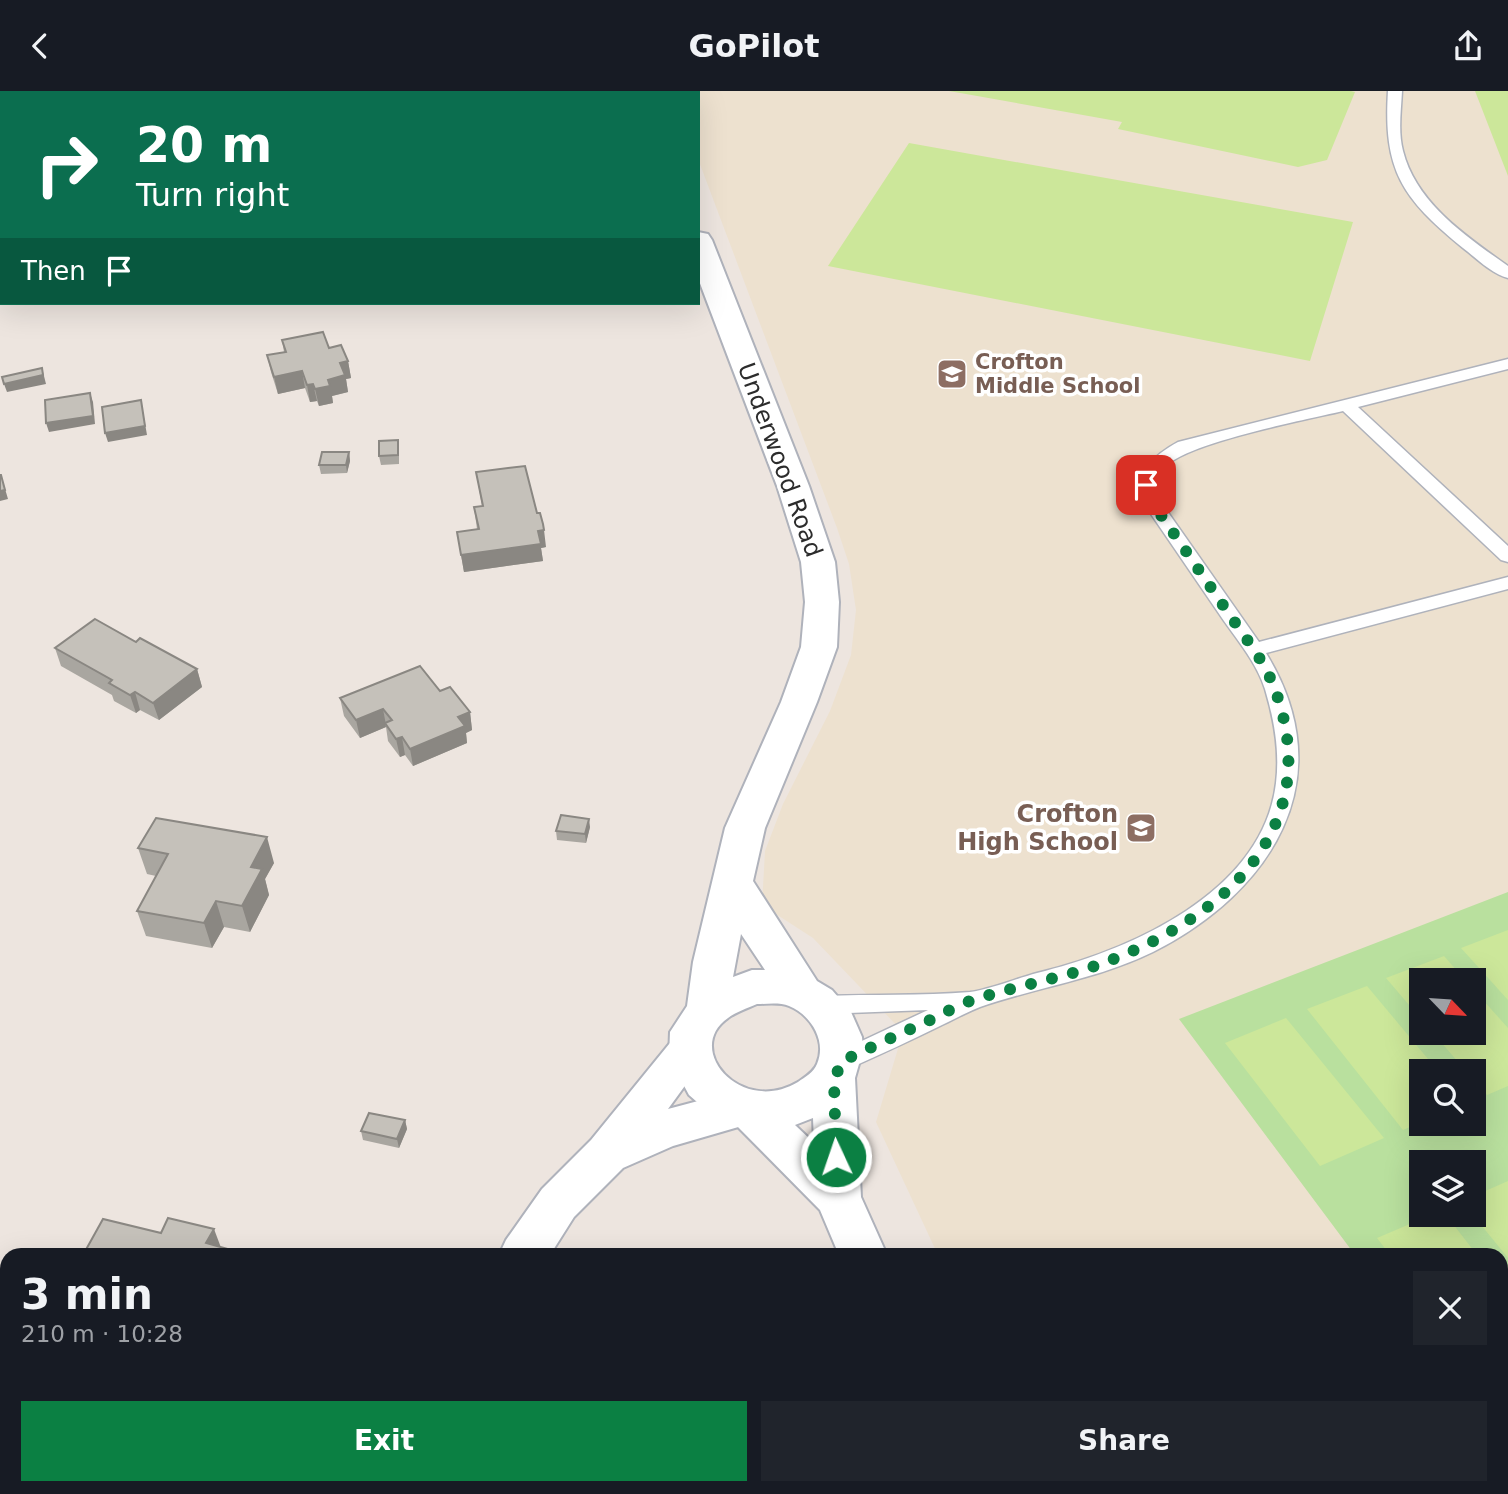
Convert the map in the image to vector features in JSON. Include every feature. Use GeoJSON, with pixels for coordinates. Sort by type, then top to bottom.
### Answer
{"type":"FeatureCollection","features":[{"type":"Feature","properties":{"kind":"street","name":"Underwood Road"},"geometry":{"type":"LineString","coordinates":[[700,245],[793,486],[818,562],[822,602],[819,647],[799,702],[745,828],[714,962],[708,1008]]}},
{"type":"Feature","properties":{"kind":"street"},"geometry":{"type":"LineString","coordinates":[[733,882],[755,922],[812,999],[835,1021],[843,1041],[838,1071],[838,1197]]}},
{"type":"Feature","properties":{"kind":"street"},"geometry":{"type":"LineString","coordinates":[[812,999],[778,987],[752,987],[727,994],[708,1008],[691,1035],[689,1050],[694,1069],[705,1086],[722,1100],[747,1109],[774,1111],[798,1106],[818,1095],[838,1071]]}},
{"type":"Feature","properties":{"kind":"street"},"geometry":{"type":"LineString","coordinates":[[528,1248],[558,1203],[607,1154],[689,1050]]}},
{"type":"Feature","properties":{"kind":"street"},"geometry":{"type":"LineString","coordinates":[[607,1154],[664,1129],[747,1109]]}},
{"type":"Feature","properties":{"kind":"street"},"geometry":{"type":"LineString","coordinates":[[747,1109],[838,1197],[860,1248]]}},
{"type":"Feature","properties":{"kind":"lane"},"geometry":{"type":"LineString","coordinates":[[1395,91],[1396,153],[1406,178],[1452,231],[1508,273]]}},
{"type":"Feature","properties":{"kind":"lane"},"geometry":{"type":"LineString","coordinates":[[838,1071],[974,999],[1088,968],[1152,941],[1193,919],[1250,867],[1271,838],[1284,803],[1291,762],[1287,725],[1273,684],[1254,650],[1149,498],[1146,485],[1153,468],[1166,455],[1184,446],[1508,363]]}},
{"type":"Feature","properties":{"kind":"lane"},"geometry":{"type":"LineString","coordinates":[[1346,405],[1508,556]]}},
{"type":"Feature","properties":{"kind":"lane"},"geometry":{"type":"LineString","coordinates":[[1254,650],[1508,583]]}},
{"type":"Feature","properties":{"kind":"lane"},"geometry":{"type":"LineString","coordinates":[[812,999],[974,999]]}},
{"type":"Feature","properties":{"kind":"shaded area","name":"Crofton High School"},"geometry":{"type":"Polygon","coordinates":[[[700,91],[1508,91],[1508,1248],[935,1248],[876,1122],[903,1032],[813,938],[762,905],[765,851],[783,804],[830,711],[851,655],[856,610],[849,564],[700,164],[700,91]]]}},
{"type":"Feature","properties":{"kind":"green space"},"geometry":{"type":"Polygon","coordinates":[[[949,91],[1355,92],[1327,160],[1298,167],[1118,129],[1122,122],[949,91]]]}},
{"type":"Feature","properties":{"kind":"green space"},"geometry":{"type":"Polygon","coordinates":[[[1475,91],[1508,91],[1508,176],[1475,91]]]}},
{"type":"Feature","properties":{"kind":"green space"},"geometry":{"type":"Polygon","coordinates":[[[909,143],[1353,222],[1310,361],[828,266],[909,143]]]}},
{"type":"Feature","properties":{"kind":"green space"},"geometry":{"type":"Polygon","coordinates":[[[1508,892],[1508,1248],[1350,1248],[1179,1019],[1508,892]]]}},
{"type":"Feature","properties":{"kind":"green space"},"geometry":{"type":"Polygon","coordinates":[[[1508,930],[1508,1000],[1486,976],[1486,968],[1479,968],[1461,948],[1508,930]]]}},
{"type":"Feature","properties":{"kind":"green space"},"geometry":{"type":"Polygon","coordinates":[[[1444,956],[1454,968],[1412,968],[1444,956]]]}},
{"type":"Feature","properties":{"kind":"green space"},"geometry":{"type":"Polygon","coordinates":[[[1409,969],[1409,1005],[1386,978],[1409,969]]]}},
{"type":"Feature","properties":{"kind":"green space"},"geometry":{"type":"Polygon","coordinates":[[[1367,986],[1409,1036],[1409,1045],[1416,1045],[1428,1059],[1409,1059],[1409,1127],[1403,1130],[1307,1009],[1367,986]]]}},
{"type":"Feature","properties":{"kind":"green space"},"geometry":{"type":"Polygon","coordinates":[[[1486,1003],[1508,1028],[1508,1086],[1487,1095],[1486,1059],[1456,1059],[1443,1045],[1486,1045],[1486,1003]]]}},
{"type":"Feature","properties":{"kind":"green space"},"geometry":{"type":"Polygon","coordinates":[[[1286,1018],[1384,1138],[1320,1166],[1225,1043],[1286,1018]]]}},
{"type":"Feature","properties":{"kind":"green space"},"geometry":{"type":"Polygon","coordinates":[[[1508,1181],[1508,1248],[1500,1248],[1483,1227],[1486,1227],[1486,1191],[1508,1181]]]}},
{"type":"Feature","properties":{"kind":"green space"},"geometry":{"type":"Polygon","coordinates":[[[1409,1224],[1409,1227],[1455,1227],[1472,1248],[1385,1248],[1377,1238],[1409,1224]]]}},
{"type":"Feature","properties":{"kind":"building"},"geometry":{"type":"Polygon","coordinates":[[[323,332],[329,348],[341,345],[348,361],[340,363],[345,375],[328,380],[330,386],[315,389],[313,384],[307,385],[302,371],[274,377],[267,355],[286,352],[282,340],[323,332]]]}},
{"type":"Feature","properties":{"kind":"building"},"geometry":{"type":"Polygon","coordinates":[[[42,368],[43,375],[4,384],[2,377],[42,368]]]}},
{"type":"Feature","properties":{"kind":"building"},"geometry":{"type":"Polygon","coordinates":[[[90,393],[93,416],[46,423],[45,400],[90,393]]]}},
{"type":"Feature","properties":{"kind":"building"},"geometry":{"type":"Polygon","coordinates":[[[141,400],[145,426],[105,433],[102,407],[141,400]]]}},
{"type":"Feature","properties":{"kind":"building"},"geometry":{"type":"Polygon","coordinates":[[[398,440],[398,455],[379,456],[379,441],[398,440]]]}},
{"type":"Feature","properties":{"kind":"building"},"geometry":{"type":"Polygon","coordinates":[[[322,452],[349,452],[346,465],[319,465],[322,452]]]}},
{"type":"Feature","properties":{"kind":"building"},"geometry":{"type":"Polygon","coordinates":[[[525,466],[537,513],[540,513],[543,524],[544,530],[538,531],[541,544],[461,555],[457,532],[479,529],[474,507],[483,506],[476,472],[525,466]]]}},
{"type":"Feature","properties":{"kind":"building"},"geometry":{"type":"Polygon","coordinates":[[[0,475],[5,490],[0,491],[0,475]]]}},
{"type":"Feature","properties":{"kind":"building"},"geometry":{"type":"Polygon","coordinates":[[[95,619],[136,642],[140,638],[197,669],[153,703],[135,692],[130,695],[109,683],[112,680],[55,648],[95,619]]]}},
{"type":"Feature","properties":{"kind":"building"},"geometry":{"type":"Polygon","coordinates":[[[420,666],[440,691],[450,687],[470,712],[458,717],[465,726],[410,749],[402,737],[396,739],[385,723],[392,720],[383,709],[356,720],[340,698],[420,666]]]}},
{"type":"Feature","properties":{"kind":"building"},"geometry":{"type":"Polygon","coordinates":[[[561,815],[589,819],[585,834],[556,831],[561,815]]]}},
{"type":"Feature","properties":{"kind":"building"},"geometry":{"type":"Polygon","coordinates":[[[156,818],[267,837],[251,867],[262,869],[242,906],[216,901],[204,923],[137,911],[168,854],[138,848],[156,818]]]}},
{"type":"Feature","properties":{"kind":"building"},"geometry":{"type":"Polygon","coordinates":[[[369,1113],[405,1120],[397,1139],[361,1131],[369,1113]]]}},
{"type":"Feature","properties":{"kind":"building"},"geometry":{"type":"Polygon","coordinates":[[[168,1218],[214,1229],[206,1243],[224,1248],[87,1248],[103,1219],[161,1233],[168,1218]]]}},
{"type":"Feature","properties":{"kind":"place","name":"Crofton Middle School"},"geometry":{"type":"Point","coordinates":[952,374]}},
{"type":"Feature","properties":{"kind":"place","name":"Crofton High School"},"geometry":{"type":"Point","coordinates":[1141,828]}},
{"type":"Feature","properties":{"kind":"route"},"geometry":{"type":"LineString","coordinates":[[836,1157],[834,1080],[842,1061],[974,999],[1100,964],[1152,941],[1193,919],[1250,867],[1271,838],[1284,803],[1291,762],[1287,725],[1273,684],[1254,650],[1149,498],[1146,485]]}}]}
